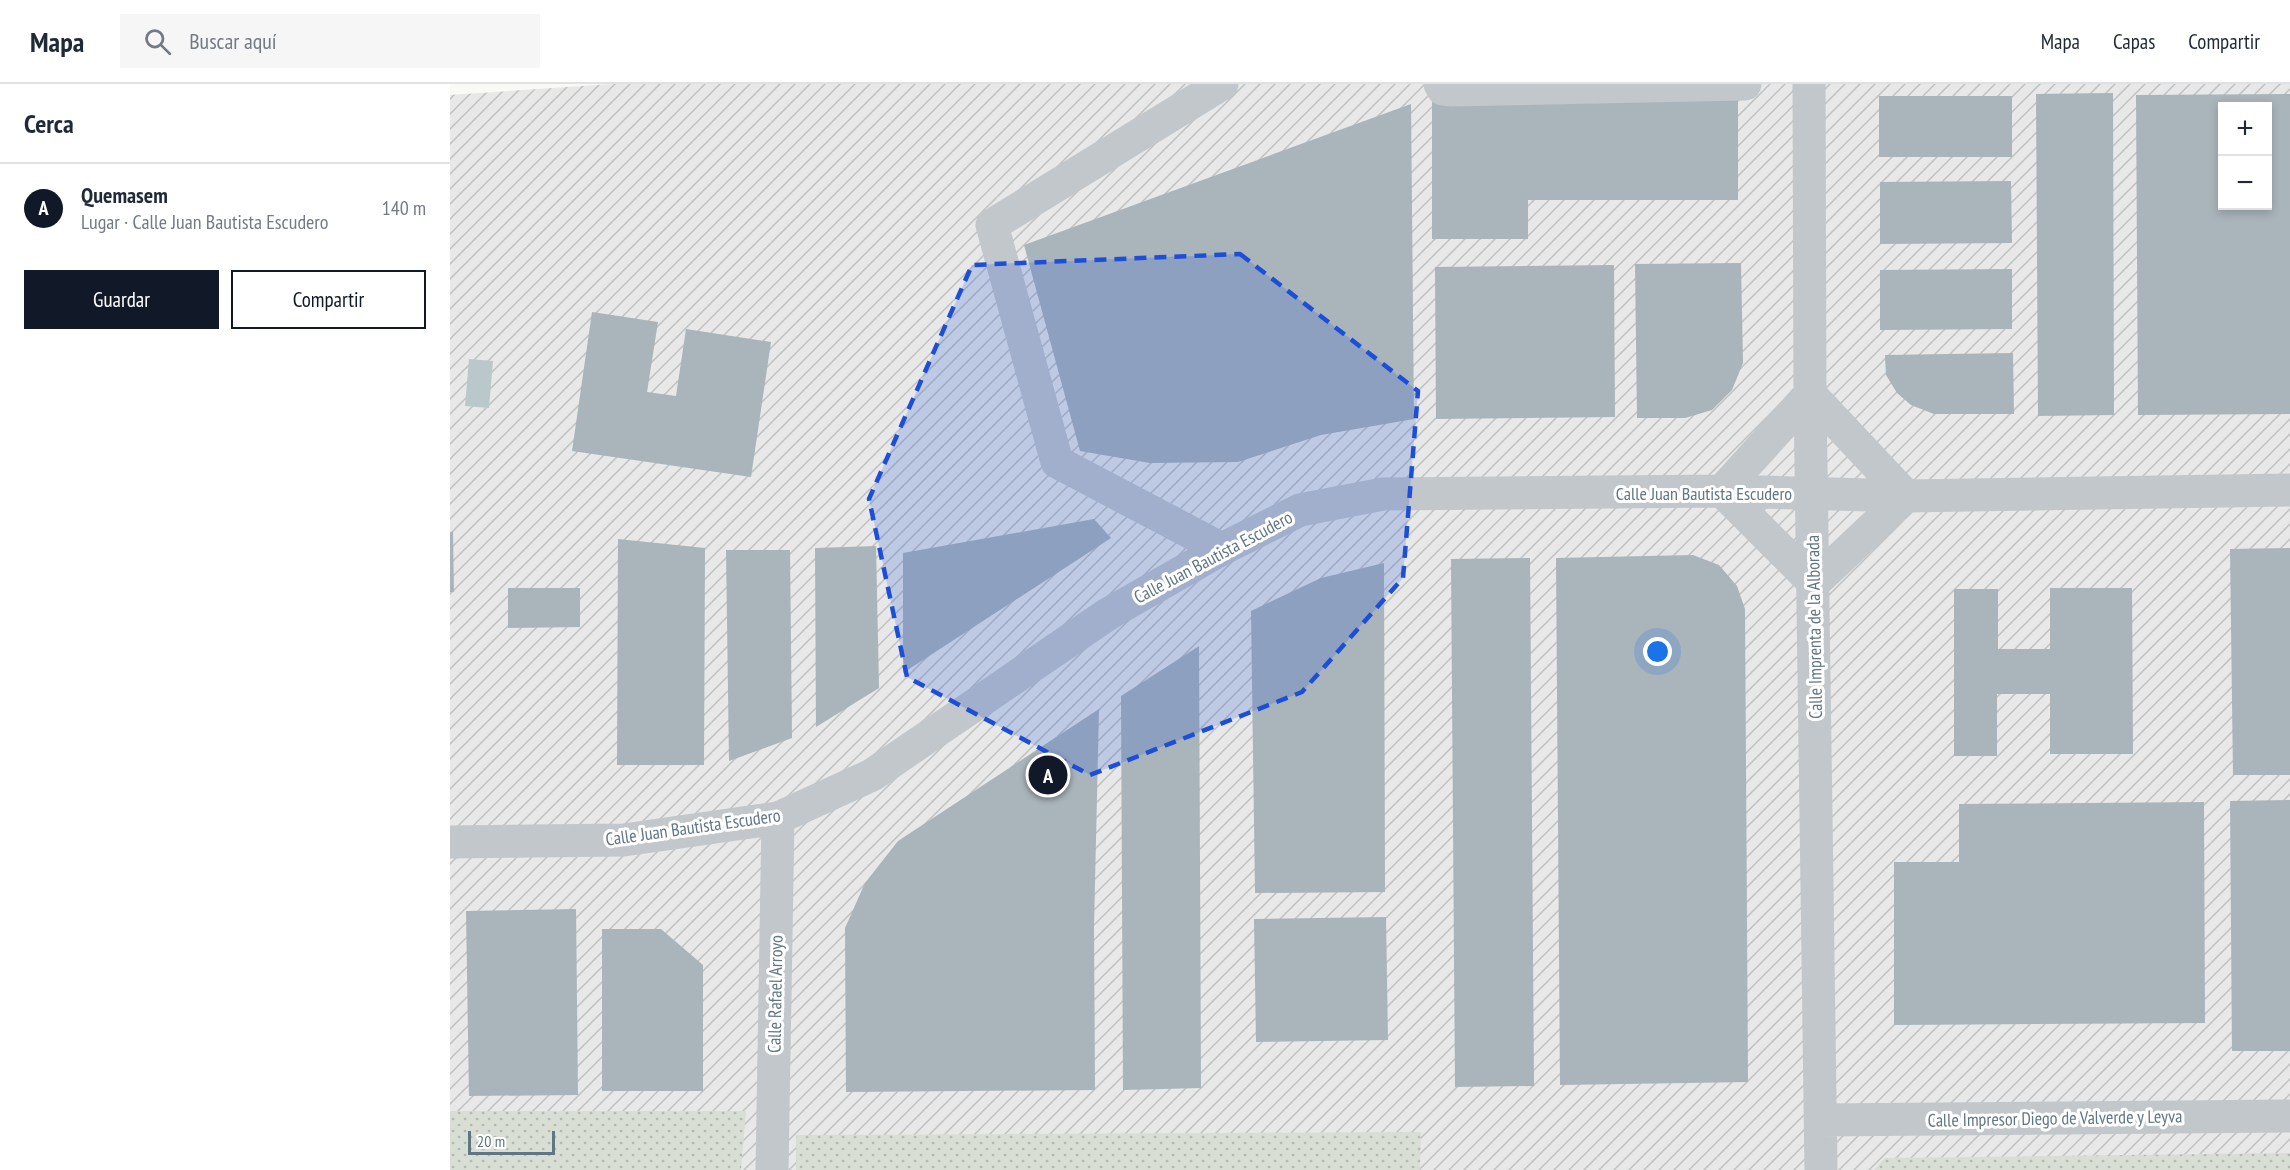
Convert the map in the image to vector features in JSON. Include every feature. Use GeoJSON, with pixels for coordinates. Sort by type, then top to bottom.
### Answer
{"type":"FeatureCollection","features":[{"type":"Feature","properties":{"kind":"street"},"geometry":{"type":"LineString","coordinates":[[1222,84],[992,225],[1057,462],[1222,549]]}},
{"type":"Feature","properties":{"kind":"street"},"geometry":{"type":"LineString","coordinates":[[1440,84],[1443,89],[1452,90],[1745,84]]}},
{"type":"Feature","properties":{"kind":"street","name":"Calle Imprenta de la Alborada"},"geometry":{"type":"LineString","coordinates":[[1809,84],[1810,394],[1821,1170]]}},
{"type":"Feature","properties":{"kind":"street"},"geometry":{"type":"LineString","coordinates":[[1810,394],[1906,496],[1814,583],[1722,491],[1810,394]]}},
{"type":"Feature","properties":{"kind":"street","name":"Calle Juan Bautista Escudero"},"geometry":{"type":"LineString","coordinates":[[450,842],[624,840],[778,818],[872,775],[1108,614],[1222,549],[1300,510],[1383,494],[1722,491],[1906,496],[2290,490]]}},
{"type":"Feature","properties":{"kind":"street","name":"Calle Rafael Arroyo"},"geometry":{"type":"LineString","coordinates":[[772,1170],[778,818]]}},
{"type":"Feature","properties":{"kind":"street","name":"Calle Impresor Diego de Valverde y Leyva"},"geometry":{"type":"LineString","coordinates":[[1821,1120],[2290,1116]]}},
{"type":"Feature","properties":{"kind":"highlighted area"},"geometry":{"type":"Polygon","coordinates":[[[1240,254],[1418,391],[1403,578],[1302,692],[1090,775],[907,677],[869,499],[972,265],[1240,254]]]}},
{"type":"Feature","properties":{"kind":"shaded area"},"geometry":{"type":"Polygon","coordinates":[[[611,84],[2290,84],[2290,1170],[450,1170],[450,95],[611,84]]]}},
{"type":"Feature","properties":{"kind":"shaded area"},"geometry":{"type":"Polygon","coordinates":[[[469,359],[493,361],[489,408],[465,406],[469,359]]]}},
{"type":"Feature","properties":{"kind":"shaded area"},"geometry":{"type":"Polygon","coordinates":[[[450,1111],[746,1111],[741,1170],[450,1170],[450,1111]]]}},
{"type":"Feature","properties":{"kind":"shaded area"},"geometry":{"type":"Polygon","coordinates":[[[1421,1132],[1420,1170],[796,1170],[796,1135],[1421,1132]]]}},
{"type":"Feature","properties":{"kind":"shaded area"},"geometry":{"type":"Polygon","coordinates":[[[2290,1153],[2290,1170],[1874,1170],[1885,1158],[2290,1153]]]}},
{"type":"Feature","properties":{"kind":"building"},"geometry":{"type":"Polygon","coordinates":[[[2113,93],[2114,415],[2038,416],[2036,94],[2113,93]]]}},
{"type":"Feature","properties":{"kind":"building"},"geometry":{"type":"Polygon","coordinates":[[[2290,94],[2290,414],[2138,415],[2136,95],[2290,94]]]}},
{"type":"Feature","properties":{"kind":"building"},"geometry":{"type":"Polygon","coordinates":[[[1879,96],[2012,96],[2012,157],[1879,157],[1879,96]]]}},
{"type":"Feature","properties":{"kind":"building"},"geometry":{"type":"Polygon","coordinates":[[[1432,99],[1738,99],[1738,200],[1528,200],[1528,239],[1432,239],[1432,99]]]}},
{"type":"Feature","properties":{"kind":"building"},"geometry":{"type":"Polygon","coordinates":[[[1411,104],[1414,419],[1321,435],[1238,462],[1150,463],[1080,451],[1024,245],[1411,104]]]}},
{"type":"Feature","properties":{"kind":"building"},"geometry":{"type":"Polygon","coordinates":[[[2011,181],[2012,243],[1880,244],[1880,182],[2011,181]]]}},
{"type":"Feature","properties":{"kind":"building"},"geometry":{"type":"Polygon","coordinates":[[[1741,263],[1743,363],[1732,390],[1712,410],[1685,418],[1637,418],[1635,264],[1741,263]]]}},
{"type":"Feature","properties":{"kind":"building"},"geometry":{"type":"Polygon","coordinates":[[[1614,265],[1615,417],[1436,419],[1435,267],[1614,265]]]}},
{"type":"Feature","properties":{"kind":"building"},"geometry":{"type":"Polygon","coordinates":[[[2012,269],[2012,329],[1880,330],[1880,270],[2012,269]]]}},
{"type":"Feature","properties":{"kind":"building"},"geometry":{"type":"Polygon","coordinates":[[[592,312],[658,322],[647,392],[676,396],[686,329],[771,342],[751,477],[572,451],[592,312]]]}},
{"type":"Feature","properties":{"kind":"building"},"geometry":{"type":"Polygon","coordinates":[[[2013,353],[2014,414],[1934,414],[1911,405],[1897,393],[1886,375],[1885,355],[2013,353]]]}},
{"type":"Feature","properties":{"kind":"building"},"geometry":{"type":"Polygon","coordinates":[[[1094,519],[1111,538],[903,673],[903,553],[1094,519]]]}},
{"type":"Feature","properties":{"kind":"building"},"geometry":{"type":"Polygon","coordinates":[[[450,532],[453,532],[454,592],[450,592],[450,532]]]}},
{"type":"Feature","properties":{"kind":"building"},"geometry":{"type":"Polygon","coordinates":[[[618,539],[705,548],[704,765],[617,765],[618,539]]]}},
{"type":"Feature","properties":{"kind":"building"},"geometry":{"type":"Polygon","coordinates":[[[876,546],[879,688],[816,727],[815,548],[876,546]]]}},
{"type":"Feature","properties":{"kind":"building"},"geometry":{"type":"Polygon","coordinates":[[[2290,548],[2290,775],[2233,775],[2230,549],[2290,548]]]}},
{"type":"Feature","properties":{"kind":"building"},"geometry":{"type":"Polygon","coordinates":[[[726,550],[790,550],[792,738],[729,761],[726,550]]]}},
{"type":"Feature","properties":{"kind":"building"},"geometry":{"type":"Polygon","coordinates":[[[1693,555],[1719,565],[1737,586],[1745,609],[1748,1082],[1560,1085],[1556,558],[1693,555]]]}},
{"type":"Feature","properties":{"kind":"building"},"geometry":{"type":"Polygon","coordinates":[[[1530,558],[1534,1086],[1455,1087],[1451,559],[1530,558]]]}},
{"type":"Feature","properties":{"kind":"building"},"geometry":{"type":"Polygon","coordinates":[[[1384,563],[1385,892],[1255,893],[1251,611],[1321,578],[1384,563]]]}},
{"type":"Feature","properties":{"kind":"building"},"geometry":{"type":"Polygon","coordinates":[[[508,588],[580,588],[580,627],[508,628],[508,588]]]}},
{"type":"Feature","properties":{"kind":"building"},"geometry":{"type":"Polygon","coordinates":[[[2050,588],[2132,588],[2133,754],[2050,754],[2050,694],[1997,694],[1997,756],[1954,756],[1954,589],[1998,589],[1998,649],[2050,649],[2050,588]]]}},
{"type":"Feature","properties":{"kind":"building"},"geometry":{"type":"Polygon","coordinates":[[[1199,646],[1201,1088],[1123,1090],[1121,696],[1199,646]]]}},
{"type":"Feature","properties":{"kind":"building"},"geometry":{"type":"Polygon","coordinates":[[[1099,709],[1094,926],[1095,1090],[846,1092],[845,928],[865,883],[898,841],[1099,709]]]}},
{"type":"Feature","properties":{"kind":"building"},"geometry":{"type":"Polygon","coordinates":[[[2290,800],[2290,1051],[2232,1051],[2230,801],[2290,800]]]}},
{"type":"Feature","properties":{"kind":"building"},"geometry":{"type":"Polygon","coordinates":[[[2204,802],[2205,1023],[1894,1025],[1894,862],[1959,862],[1959,804],[2204,802]]]}},
{"type":"Feature","properties":{"kind":"building"},"geometry":{"type":"Polygon","coordinates":[[[576,909],[578,1095],[469,1096],[466,911],[576,909]]]}},
{"type":"Feature","properties":{"kind":"building"},"geometry":{"type":"Polygon","coordinates":[[[1386,917],[1388,1040],[1256,1042],[1254,919],[1386,917]]]}},
{"type":"Feature","properties":{"kind":"building"},"geometry":{"type":"Polygon","coordinates":[[[602,929],[661,929],[703,965],[703,1091],[602,1091],[602,929]]]}},
{"type":"Feature","properties":{"kind":"place","name":"Quemasem"},"geometry":{"type":"Point","coordinates":[1048,775]}}]}
